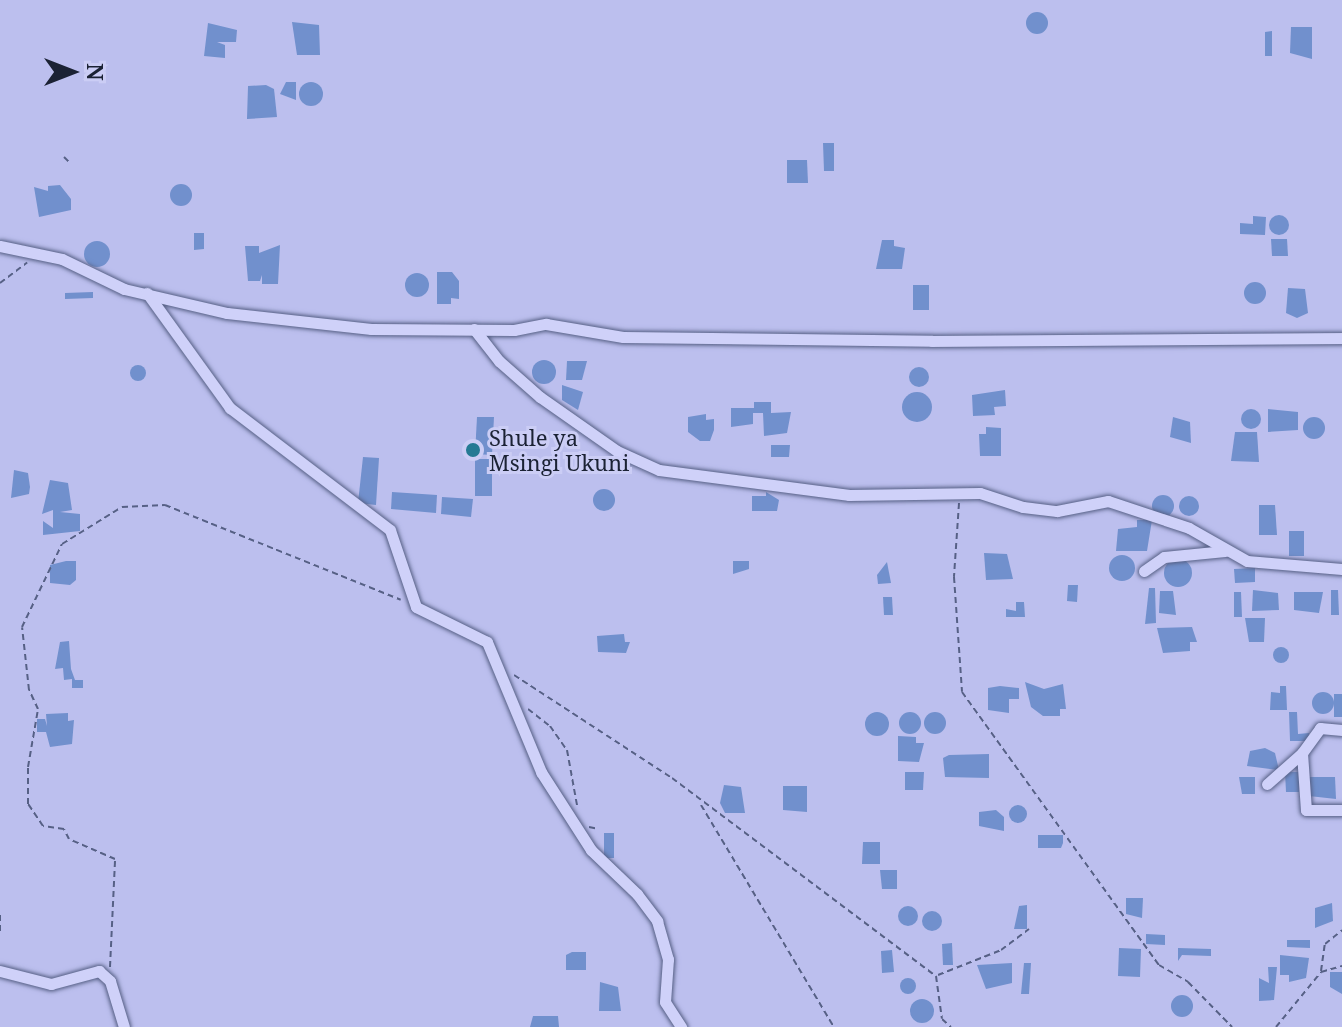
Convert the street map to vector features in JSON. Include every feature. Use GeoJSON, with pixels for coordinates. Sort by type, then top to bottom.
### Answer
{"type":"FeatureCollection","features":[{"type":"Feature","properties":{"kind":"street"},"geometry":{"type":"LineString","coordinates":[[0,246],[35,252],[124,289],[277,321],[371,329],[474,329],[546,324],[623,337],[932,341],[1342,338]]}},
{"type":"Feature","properties":{"kind":"street"},"geometry":{"type":"LineString","coordinates":[[147,293],[230,408],[390,530],[416,607],[479,636],[497,664],[536,763],[591,850],[637,894],[657,921],[668,959],[665,1002],[681,1027]]}},
{"type":"Feature","properties":{"kind":"street"},"geometry":{"type":"LineString","coordinates":[[474,329],[499,361],[540,397],[617,451],[659,470],[849,495],[958,493],[1057,511],[1095,500],[1119,503],[1162,522],[1189,528],[1225,551],[1255,563],[1342,569]]}},
{"type":"Feature","properties":{"kind":"street"},"geometry":{"type":"LineString","coordinates":[[1144,571],[1164,557],[1225,551]]}},
{"type":"Feature","properties":{"kind":"street"},"geometry":{"type":"LineString","coordinates":[[1267,784],[1302,753],[1320,728],[1342,730]]}},
{"type":"Feature","properties":{"kind":"street"},"geometry":{"type":"LineString","coordinates":[[1302,753],[1306,810],[1342,810]]}},
{"type":"Feature","properties":{"kind":"street"},"geometry":{"type":"LineString","coordinates":[[0,971],[51,984],[96,970],[110,981],[124,1027]]}},
{"type":"Feature","properties":{"kind":"path"},"geometry":{"type":"LineString","coordinates":[[64,157],[70,163]]}},
{"type":"Feature","properties":{"kind":"path"},"geometry":{"type":"LineString","coordinates":[[0,283],[35,252]]}},
{"type":"Feature","properties":{"kind":"path"},"geometry":{"type":"LineString","coordinates":[[958,493],[954,577],[962,692],[1159,965],[1188,982],[1232,1027]]}},
{"type":"Feature","properties":{"kind":"path"},"geometry":{"type":"LineString","coordinates":[[110,981],[115,859],[71,840],[64,829],[47,829],[28,804],[28,767],[38,709],[29,690],[22,627],[62,544],[122,507],[165,505],[416,607]]}},
{"type":"Feature","properties":{"kind":"path"},"geometry":{"type":"LineString","coordinates":[[497,664],[617,740],[699,803],[830,892],[936,976],[942,1017],[951,1027]]}},
{"type":"Feature","properties":{"kind":"path"},"geometry":{"type":"LineString","coordinates":[[508,693],[559,735],[572,762],[580,816]]}},
{"type":"Feature","properties":{"kind":"path"},"geometry":{"type":"LineString","coordinates":[[699,803],[834,1027]]}},
{"type":"Feature","properties":{"kind":"path"},"geometry":{"type":"LineString","coordinates":[[586,826],[599,829]]}},
{"type":"Feature","properties":{"kind":"path"},"geometry":{"type":"LineString","coordinates":[[0,915],[0,935]]}},
{"type":"Feature","properties":{"kind":"path"},"geometry":{"type":"LineString","coordinates":[[936,976],[1001,950],[1029,929]]}},
{"type":"Feature","properties":{"kind":"path"},"geometry":{"type":"LineString","coordinates":[[1276,1027],[1321,972],[1325,944],[1342,930]]}},
{"type":"Feature","properties":{"kind":"path"},"geometry":{"type":"LineString","coordinates":[[1321,972],[1342,966]]}},
{"type":"Feature","properties":{"kind":"building"},"geometry":{"type":"Polygon","coordinates":[[[1037,12],[1045,15],[1048,23],[1045,31],[1037,34],[1029,31],[1026,23],[1029,15],[1037,12]]]}},
{"type":"Feature","properties":{"kind":"building"},"geometry":{"type":"Polygon","coordinates":[[[292,22],[319,25],[320,55],[297,55],[292,22]]]}},
{"type":"Feature","properties":{"kind":"building"},"geometry":{"type":"Polygon","coordinates":[[[208,23],[237,30],[236,42],[217,42],[225,45],[225,58],[204,56],[208,23]]]}},
{"type":"Feature","properties":{"kind":"building"},"geometry":{"type":"Polygon","coordinates":[[[1291,27],[1312,27],[1312,59],[1290,53],[1291,27]]]}},
{"type":"Feature","properties":{"kind":"building"},"geometry":{"type":"Polygon","coordinates":[[[1272,31],[1272,56],[1265,56],[1265,32],[1272,31]]]}},
{"type":"Feature","properties":{"kind":"building"},"geometry":{"type":"Polygon","coordinates":[[[286,82],[296,82],[296,100],[280,94],[286,82]]]}},
{"type":"Feature","properties":{"kind":"building"},"geometry":{"type":"Polygon","coordinates":[[[311,82],[320,85],[323,94],[320,103],[311,106],[302,103],[299,94],[302,85],[311,82]]]}},
{"type":"Feature","properties":{"kind":"building"},"geometry":{"type":"Polygon","coordinates":[[[266,85],[274,89],[277,117],[247,119],[248,86],[266,85]]]}},
{"type":"Feature","properties":{"kind":"building"},"geometry":{"type":"Polygon","coordinates":[[[823,143],[834,143],[834,171],[824,171],[823,143]]]}},
{"type":"Feature","properties":{"kind":"building"},"geometry":{"type":"Polygon","coordinates":[[[787,160],[807,160],[808,183],[787,183],[787,160]]]}},
{"type":"Feature","properties":{"kind":"building"},"geometry":{"type":"Polygon","coordinates":[[[181,184],[189,187],[192,195],[189,203],[181,206],[173,203],[170,195],[173,187],[181,184]]]}},
{"type":"Feature","properties":{"kind":"building"},"geometry":{"type":"Polygon","coordinates":[[[60,185],[71,199],[71,210],[39,217],[34,187],[48,191],[48,186],[60,185]]]}},
{"type":"Feature","properties":{"kind":"building"},"geometry":{"type":"Polygon","coordinates":[[[1279,215],[1286,218],[1289,225],[1286,232],[1279,235],[1272,232],[1269,225],[1272,218],[1279,215]]]}},
{"type":"Feature","properties":{"kind":"building"},"geometry":{"type":"Polygon","coordinates":[[[1253,216],[1266,217],[1265,235],[1240,234],[1240,223],[1253,224],[1253,216]]]}},
{"type":"Feature","properties":{"kind":"building"},"geometry":{"type":"Polygon","coordinates":[[[194,233],[204,233],[204,249],[194,250],[194,233]]]}},
{"type":"Feature","properties":{"kind":"building"},"geometry":{"type":"Polygon","coordinates":[[[1271,239],[1287,239],[1288,256],[1272,256],[1271,239]]]}},
{"type":"Feature","properties":{"kind":"building"},"geometry":{"type":"Polygon","coordinates":[[[882,240],[894,240],[894,246],[905,248],[902,269],[876,269],[882,240]]]}},
{"type":"Feature","properties":{"kind":"building"},"geometry":{"type":"Polygon","coordinates":[[[97,241],[106,245],[110,254],[106,263],[97,267],[88,263],[84,254],[88,245],[97,241]]]}},
{"type":"Feature","properties":{"kind":"building"},"geometry":{"type":"Polygon","coordinates":[[[280,245],[278,284],[262,284],[262,275],[260,281],[248,281],[245,246],[259,246],[259,253],[280,245]]]}},
{"type":"Feature","properties":{"kind":"building"},"geometry":{"type":"Polygon","coordinates":[[[437,272],[452,272],[459,281],[459,299],[451,298],[451,304],[437,304],[437,272]]]}},
{"type":"Feature","properties":{"kind":"building"},"geometry":{"type":"Polygon","coordinates":[[[417,273],[425,277],[429,285],[425,293],[417,297],[409,293],[405,285],[409,277],[417,273]]]}},
{"type":"Feature","properties":{"kind":"building"},"geometry":{"type":"Polygon","coordinates":[[[1251,282],[1259,282],[1266,293],[1259,304],[1251,304],[1244,297],[1244,289],[1251,282]]]}},
{"type":"Feature","properties":{"kind":"building"},"geometry":{"type":"Polygon","coordinates":[[[913,285],[929,285],[929,310],[913,310],[913,285]]]}},
{"type":"Feature","properties":{"kind":"building"},"geometry":{"type":"Polygon","coordinates":[[[1288,288],[1305,289],[1308,313],[1297,318],[1286,313],[1288,288]]]}},
{"type":"Feature","properties":{"kind":"building"},"geometry":{"type":"Polygon","coordinates":[[[93,292],[93,298],[65,299],[65,293],[93,292]]]}},
{"type":"Feature","properties":{"kind":"building"},"geometry":{"type":"Polygon","coordinates":[[[544,360],[553,363],[556,372],[553,381],[544,384],[535,381],[532,372],[535,363],[544,360]]]}},
{"type":"Feature","properties":{"kind":"building"},"geometry":{"type":"Polygon","coordinates":[[[567,361],[587,361],[582,380],[566,380],[567,361]]]}},
{"type":"Feature","properties":{"kind":"building"},"geometry":{"type":"Polygon","coordinates":[[[135,365],[141,365],[146,373],[144,379],[135,381],[130,376],[130,370],[135,365]]]}},
{"type":"Feature","properties":{"kind":"building"},"geometry":{"type":"Polygon","coordinates":[[[919,367],[926,370],[929,377],[926,384],[919,387],[912,384],[909,377],[912,370],[919,367]]]}},
{"type":"Feature","properties":{"kind":"building"},"geometry":{"type":"Polygon","coordinates":[[[562,385],[583,392],[578,410],[562,400],[562,385]]]}},
{"type":"Feature","properties":{"kind":"building"},"geometry":{"type":"Polygon","coordinates":[[[1005,390],[1006,406],[994,407],[995,415],[973,416],[972,395],[1005,390]]]}},
{"type":"Feature","properties":{"kind":"building"},"geometry":{"type":"Polygon","coordinates":[[[917,392],[923,393],[931,401],[931,413],[923,421],[917,422],[911,421],[903,413],[902,407],[903,401],[911,393],[917,392]]]}},
{"type":"Feature","properties":{"kind":"building"},"geometry":{"type":"Polygon","coordinates":[[[754,402],[771,402],[771,413],[791,412],[787,433],[764,436],[763,413],[753,413],[753,424],[731,427],[731,408],[754,408],[754,402]]]}},
{"type":"Feature","properties":{"kind":"building"},"geometry":{"type":"Polygon","coordinates":[[[1251,409],[1258,412],[1261,419],[1258,426],[1251,429],[1244,426],[1241,419],[1244,412],[1251,409]]]}},
{"type":"Feature","properties":{"kind":"building"},"geometry":{"type":"Polygon","coordinates":[[[1268,409],[1298,412],[1298,430],[1268,432],[1268,409]]]}},
{"type":"Feature","properties":{"kind":"building"},"geometry":{"type":"Polygon","coordinates":[[[706,414],[706,420],[714,419],[714,430],[710,441],[700,441],[688,432],[688,417],[706,414]]]}},
{"type":"Feature","properties":{"kind":"building"},"geometry":{"type":"Polygon","coordinates":[[[477,417],[494,417],[492,455],[475,454],[477,417]]]}},
{"type":"Feature","properties":{"kind":"building"},"geometry":{"type":"Polygon","coordinates":[[[1173,417],[1190,422],[1191,443],[1170,437],[1173,417]]]}},
{"type":"Feature","properties":{"kind":"building"},"geometry":{"type":"Polygon","coordinates":[[[1314,417],[1322,420],[1325,428],[1322,436],[1314,439],[1306,436],[1303,428],[1306,420],[1314,417]]]}},
{"type":"Feature","properties":{"kind":"building"},"geometry":{"type":"Polygon","coordinates":[[[986,427],[1001,428],[1001,456],[980,456],[979,434],[986,434],[986,427]]]}},
{"type":"Feature","properties":{"kind":"building"},"geometry":{"type":"Polygon","coordinates":[[[1235,432],[1257,432],[1259,462],[1231,461],[1235,432]]]}},
{"type":"Feature","properties":{"kind":"building"},"geometry":{"type":"Polygon","coordinates":[[[771,445],[790,445],[789,457],[771,457],[771,445]]]}},
{"type":"Feature","properties":{"kind":"building"},"geometry":{"type":"Polygon","coordinates":[[[363,457],[379,458],[376,505],[358,503],[363,457]]]}},
{"type":"Feature","properties":{"kind":"building"},"geometry":{"type":"Polygon","coordinates":[[[475,459],[492,459],[492,496],[475,496],[475,459]]]}},
{"type":"Feature","properties":{"kind":"building"},"geometry":{"type":"Polygon","coordinates":[[[14,470],[28,473],[29,494],[11,498],[14,470]]]}},
{"type":"Feature","properties":{"kind":"building"},"geometry":{"type":"Polygon","coordinates":[[[50,480],[68,483],[72,510],[60,512],[80,514],[80,531],[43,535],[43,521],[53,528],[53,510],[42,514],[50,480]]]}},
{"type":"Feature","properties":{"kind":"building"},"geometry":{"type":"Polygon","coordinates":[[[604,489],[612,492],[615,500],[612,508],[604,511],[596,508],[593,500],[596,492],[604,489]]]}},
{"type":"Feature","properties":{"kind":"building"},"geometry":{"type":"Polygon","coordinates":[[[392,492],[437,495],[436,513],[391,509],[392,492]]]}},
{"type":"Feature","properties":{"kind":"building"},"geometry":{"type":"Polygon","coordinates":[[[766,492],[779,500],[777,511],[752,511],[752,496],[766,496],[766,492]]]}},
{"type":"Feature","properties":{"kind":"building"},"geometry":{"type":"Polygon","coordinates":[[[1163,495],[1171,498],[1174,506],[1171,514],[1163,517],[1155,514],[1152,506],[1155,498],[1163,495]]]}},
{"type":"Feature","properties":{"kind":"building"},"geometry":{"type":"Polygon","coordinates":[[[1189,496],[1196,499],[1199,506],[1196,513],[1189,516],[1182,513],[1179,506],[1182,499],[1189,496]]]}},
{"type":"Feature","properties":{"kind":"building"},"geometry":{"type":"Polygon","coordinates":[[[442,497],[473,499],[471,517],[441,514],[442,497]]]}},
{"type":"Feature","properties":{"kind":"building"},"geometry":{"type":"Polygon","coordinates":[[[1259,505],[1275,505],[1277,535],[1259,535],[1259,505]]]}},
{"type":"Feature","properties":{"kind":"building"},"geometry":{"type":"Polygon","coordinates":[[[1137,520],[1152,520],[1147,551],[1116,551],[1118,529],[1137,527],[1137,520]]]}},
{"type":"Feature","properties":{"kind":"building"},"geometry":{"type":"Polygon","coordinates":[[[1289,531],[1304,531],[1304,556],[1289,556],[1289,531]]]}},
{"type":"Feature","properties":{"kind":"building"},"geometry":{"type":"Polygon","coordinates":[[[984,553],[1007,554],[1013,579],[986,580],[984,553]]]}},
{"type":"Feature","properties":{"kind":"building"},"geometry":{"type":"Polygon","coordinates":[[[1122,555],[1131,559],[1135,568],[1131,577],[1122,581],[1113,577],[1109,568],[1113,559],[1122,555]]]}},
{"type":"Feature","properties":{"kind":"building"},"geometry":{"type":"Polygon","coordinates":[[[1178,559],[1188,563],[1192,573],[1188,583],[1178,587],[1168,583],[1164,573],[1168,563],[1178,559]]]}},
{"type":"Feature","properties":{"kind":"building"},"geometry":{"type":"Polygon","coordinates":[[[76,561],[76,580],[70,585],[50,583],[50,565],[76,561]]]}},
{"type":"Feature","properties":{"kind":"building"},"geometry":{"type":"Polygon","coordinates":[[[733,561],[749,561],[749,569],[733,574],[733,561]]]}},
{"type":"Feature","properties":{"kind":"building"},"geometry":{"type":"Polygon","coordinates":[[[887,562],[891,583],[878,584],[877,575],[887,562]]]}},
{"type":"Feature","properties":{"kind":"building"},"geometry":{"type":"Polygon","coordinates":[[[1255,568],[1255,582],[1235,583],[1234,569],[1255,568]]]}},
{"type":"Feature","properties":{"kind":"building"},"geometry":{"type":"Polygon","coordinates":[[[1068,585],[1078,585],[1077,602],[1067,601],[1068,585]]]}},
{"type":"Feature","properties":{"kind":"building"},"geometry":{"type":"Polygon","coordinates":[[[1149,588],[1155,588],[1156,623],[1145,624],[1149,588]]]}},
{"type":"Feature","properties":{"kind":"building"},"geometry":{"type":"Polygon","coordinates":[[[1253,590],[1278,593],[1279,610],[1252,611],[1253,590]]]}},
{"type":"Feature","properties":{"kind":"building"},"geometry":{"type":"Polygon","coordinates":[[[1331,590],[1338,590],[1339,615],[1331,615],[1331,590]]]}},
{"type":"Feature","properties":{"kind":"building"},"geometry":{"type":"Polygon","coordinates":[[[1160,591],[1173,591],[1176,615],[1159,613],[1160,591]]]}},
{"type":"Feature","properties":{"kind":"building"},"geometry":{"type":"Polygon","coordinates":[[[1234,592],[1241,592],[1242,617],[1234,617],[1234,592]]]}},
{"type":"Feature","properties":{"kind":"building"},"geometry":{"type":"Polygon","coordinates":[[[1294,592],[1323,592],[1319,613],[1294,610],[1294,592]]]}},
{"type":"Feature","properties":{"kind":"building"},"geometry":{"type":"Polygon","coordinates":[[[883,597],[892,597],[893,615],[884,615],[883,597]]]}},
{"type":"Feature","properties":{"kind":"building"},"geometry":{"type":"Polygon","coordinates":[[[1016,602],[1024,602],[1025,617],[1006,617],[1006,609],[1016,611],[1016,602]]]}},
{"type":"Feature","properties":{"kind":"building"},"geometry":{"type":"Polygon","coordinates":[[[1245,618],[1265,618],[1264,642],[1249,642],[1245,618]]]}},
{"type":"Feature","properties":{"kind":"building"},"geometry":{"type":"Polygon","coordinates":[[[1192,627],[1197,642],[1190,642],[1190,651],[1163,653],[1157,628],[1192,627]]]}},
{"type":"Feature","properties":{"kind":"building"},"geometry":{"type":"Polygon","coordinates":[[[624,634],[625,642],[630,642],[626,653],[598,652],[597,636],[624,634]]]}},
{"type":"Feature","properties":{"kind":"building"},"geometry":{"type":"Polygon","coordinates":[[[69,641],[71,669],[75,680],[83,680],[83,688],[72,688],[72,679],[64,680],[63,668],[55,669],[60,642],[69,641]]]}},
{"type":"Feature","properties":{"kind":"building"},"geometry":{"type":"Polygon","coordinates":[[[1281,647],[1287,649],[1287,661],[1281,663],[1275,661],[1273,655],[1275,649],[1281,647]]]}},
{"type":"Feature","properties":{"kind":"building"},"geometry":{"type":"Polygon","coordinates":[[[1025,682],[1044,689],[1063,684],[1066,709],[1060,709],[1060,716],[1043,716],[1031,707],[1025,682]]]}},
{"type":"Feature","properties":{"kind":"building"},"geometry":{"type":"Polygon","coordinates":[[[1280,686],[1286,686],[1287,710],[1270,710],[1271,692],[1280,693],[1280,686]]]}},
{"type":"Feature","properties":{"kind":"building"},"geometry":{"type":"Polygon","coordinates":[[[988,688],[1019,688],[1019,699],[1009,699],[1009,713],[988,710],[988,688]]]}},
{"type":"Feature","properties":{"kind":"building"},"geometry":{"type":"Polygon","coordinates":[[[1323,692],[1331,695],[1334,703],[1331,711],[1323,714],[1315,711],[1312,703],[1315,695],[1323,692]]]}},
{"type":"Feature","properties":{"kind":"building"},"geometry":{"type":"Polygon","coordinates":[[[1334,694],[1342,694],[1342,717],[1334,717],[1334,694]]]}},
{"type":"Feature","properties":{"kind":"building"},"geometry":{"type":"Polygon","coordinates":[[[877,712],[888,719],[889,724],[882,735],[877,736],[866,729],[865,724],[872,713],[877,712]]]}},
{"type":"Feature","properties":{"kind":"building"},"geometry":{"type":"Polygon","coordinates":[[[910,712],[918,715],[921,723],[918,731],[910,734],[902,731],[899,723],[902,715],[910,712]]]}},
{"type":"Feature","properties":{"kind":"building"},"geometry":{"type":"Polygon","coordinates":[[[935,712],[943,715],[946,723],[943,731],[935,734],[927,731],[924,723],[927,715],[935,712]]]}},
{"type":"Feature","properties":{"kind":"building"},"geometry":{"type":"Polygon","coordinates":[[[1289,712],[1297,712],[1298,734],[1309,733],[1309,741],[1290,741],[1289,712]]]}},
{"type":"Feature","properties":{"kind":"building"},"geometry":{"type":"Polygon","coordinates":[[[68,713],[68,721],[74,720],[72,744],[50,747],[46,732],[37,732],[37,719],[45,719],[47,726],[46,714],[68,713]]]}},
{"type":"Feature","properties":{"kind":"building"},"geometry":{"type":"Polygon","coordinates":[[[898,736],[916,737],[916,743],[924,743],[919,762],[898,761],[898,736]]]}},
{"type":"Feature","properties":{"kind":"building"},"geometry":{"type":"Polygon","coordinates":[[[1265,748],[1275,753],[1279,770],[1247,766],[1250,751],[1265,748]]]}},
{"type":"Feature","properties":{"kind":"building"},"geometry":{"type":"Polygon","coordinates":[[[989,754],[989,778],[945,777],[943,758],[949,755],[989,754]]]}},
{"type":"Feature","properties":{"kind":"building"},"geometry":{"type":"Polygon","coordinates":[[[905,772],[924,772],[923,790],[905,790],[905,772]]]}},
{"type":"Feature","properties":{"kind":"building"},"geometry":{"type":"Polygon","coordinates":[[[1285,772],[1299,772],[1299,792],[1286,792],[1285,772]]]}},
{"type":"Feature","properties":{"kind":"building"},"geometry":{"type":"Polygon","coordinates":[[[1239,777],[1255,777],[1255,794],[1242,794],[1239,777]]]}},
{"type":"Feature","properties":{"kind":"building"},"geometry":{"type":"Polygon","coordinates":[[[1309,777],[1335,777],[1336,799],[1309,796],[1309,777]]]}},
{"type":"Feature","properties":{"kind":"building"},"geometry":{"type":"Polygon","coordinates":[[[724,785],[741,787],[745,813],[725,813],[720,803],[724,785]]]}},
{"type":"Feature","properties":{"kind":"building"},"geometry":{"type":"Polygon","coordinates":[[[783,786],[807,786],[807,812],[783,810],[783,786]]]}},
{"type":"Feature","properties":{"kind":"building"},"geometry":{"type":"Polygon","coordinates":[[[1014,805],[1022,805],[1027,814],[1025,821],[1014,823],[1009,818],[1009,810],[1014,805]]]}},
{"type":"Feature","properties":{"kind":"building"},"geometry":{"type":"Polygon","coordinates":[[[996,810],[1004,817],[1004,831],[979,826],[979,812],[996,810]]]}},
{"type":"Feature","properties":{"kind":"building"},"geometry":{"type":"Polygon","coordinates":[[[604,833],[614,833],[614,858],[604,858],[604,833]]]}},
{"type":"Feature","properties":{"kind":"building"},"geometry":{"type":"Polygon","coordinates":[[[1038,835],[1063,835],[1061,848],[1038,848],[1038,835]]]}},
{"type":"Feature","properties":{"kind":"building"},"geometry":{"type":"Polygon","coordinates":[[[863,842],[880,842],[880,864],[862,864],[863,842]]]}},
{"type":"Feature","properties":{"kind":"building"},"geometry":{"type":"Polygon","coordinates":[[[880,870],[897,870],[897,889],[882,889],[880,870]]]}},
{"type":"Feature","properties":{"kind":"building"},"geometry":{"type":"Polygon","coordinates":[[[1126,898],[1143,898],[1142,918],[1126,914],[1126,898]]]}},
{"type":"Feature","properties":{"kind":"building"},"geometry":{"type":"Polygon","coordinates":[[[1332,903],[1333,921],[1315,928],[1315,908],[1332,903]]]}},
{"type":"Feature","properties":{"kind":"building"},"geometry":{"type":"Polygon","coordinates":[[[1027,905],[1027,929],[1014,929],[1019,906],[1027,905]]]}},
{"type":"Feature","properties":{"kind":"building"},"geometry":{"type":"Polygon","coordinates":[[[908,906],[915,909],[918,916],[915,923],[908,926],[901,923],[898,916],[901,909],[908,906]]]}},
{"type":"Feature","properties":{"kind":"building"},"geometry":{"type":"Polygon","coordinates":[[[932,911],[939,914],[942,921],[939,928],[932,931],[925,928],[922,921],[925,914],[932,911]]]}},
{"type":"Feature","properties":{"kind":"building"},"geometry":{"type":"Polygon","coordinates":[[[1146,934],[1165,935],[1165,945],[1146,944],[1146,934]]]}},
{"type":"Feature","properties":{"kind":"building"},"geometry":{"type":"Polygon","coordinates":[[[1287,940],[1310,940],[1310,948],[1287,947],[1287,940]]]}},
{"type":"Feature","properties":{"kind":"building"},"geometry":{"type":"Polygon","coordinates":[[[952,943],[953,965],[943,965],[942,944],[952,943]]]}},
{"type":"Feature","properties":{"kind":"building"},"geometry":{"type":"Polygon","coordinates":[[[1119,948],[1141,949],[1140,977],[1118,976],[1119,948]]]}},
{"type":"Feature","properties":{"kind":"building"},"geometry":{"type":"Polygon","coordinates":[[[1178,948],[1211,949],[1211,956],[1182,955],[1178,961],[1178,948]]]}},
{"type":"Feature","properties":{"kind":"building"},"geometry":{"type":"Polygon","coordinates":[[[892,950],[894,972],[882,973],[881,951],[892,950]]]}},
{"type":"Feature","properties":{"kind":"building"},"geometry":{"type":"Polygon","coordinates":[[[586,952],[586,970],[566,970],[566,955],[586,952]]]}},
{"type":"Feature","properties":{"kind":"building"},"geometry":{"type":"Polygon","coordinates":[[[1280,955],[1309,958],[1306,978],[1289,982],[1289,975],[1280,975],[1280,955]]]}},
{"type":"Feature","properties":{"kind":"building"},"geometry":{"type":"Polygon","coordinates":[[[1012,963],[1012,983],[986,989],[977,965],[1012,963]]]}},
{"type":"Feature","properties":{"kind":"building"},"geometry":{"type":"Polygon","coordinates":[[[1024,963],[1031,963],[1029,994],[1021,994],[1024,963]]]}},
{"type":"Feature","properties":{"kind":"building"},"geometry":{"type":"Polygon","coordinates":[[[1268,967],[1277,967],[1274,1000],[1259,1001],[1259,978],[1269,983],[1268,967]]]}},
{"type":"Feature","properties":{"kind":"building"},"geometry":{"type":"Polygon","coordinates":[[[1330,972],[1342,972],[1342,994],[1330,987],[1330,972]]]}},
{"type":"Feature","properties":{"kind":"building"},"geometry":{"type":"Polygon","coordinates":[[[905,978],[911,978],[916,986],[914,992],[905,994],[900,989],[900,983],[905,978]]]}},
{"type":"Feature","properties":{"kind":"building"},"geometry":{"type":"Polygon","coordinates":[[[600,982],[618,987],[621,1011],[599,1011],[600,982]]]}},
{"type":"Feature","properties":{"kind":"building"},"geometry":{"type":"Polygon","coordinates":[[[1178,995],[1186,995],[1193,1006],[1186,1017],[1178,1017],[1171,1010],[1171,1002],[1178,995]]]}},
{"type":"Feature","properties":{"kind":"building"},"geometry":{"type":"Polygon","coordinates":[[[922,999],[930,1003],[934,1011],[930,1019],[922,1023],[914,1019],[910,1011],[914,1003],[922,999]]]}},
{"type":"Feature","properties":{"kind":"building"},"geometry":{"type":"Polygon","coordinates":[[[533,1016],[558,1016],[559,1027],[530,1027],[533,1016]]]}},
{"type":"Feature","properties":{"kind":"place","name":"Shule ya Msingi Ukuni"},"geometry":{"type":"Point","coordinates":[473,450]}}]}
